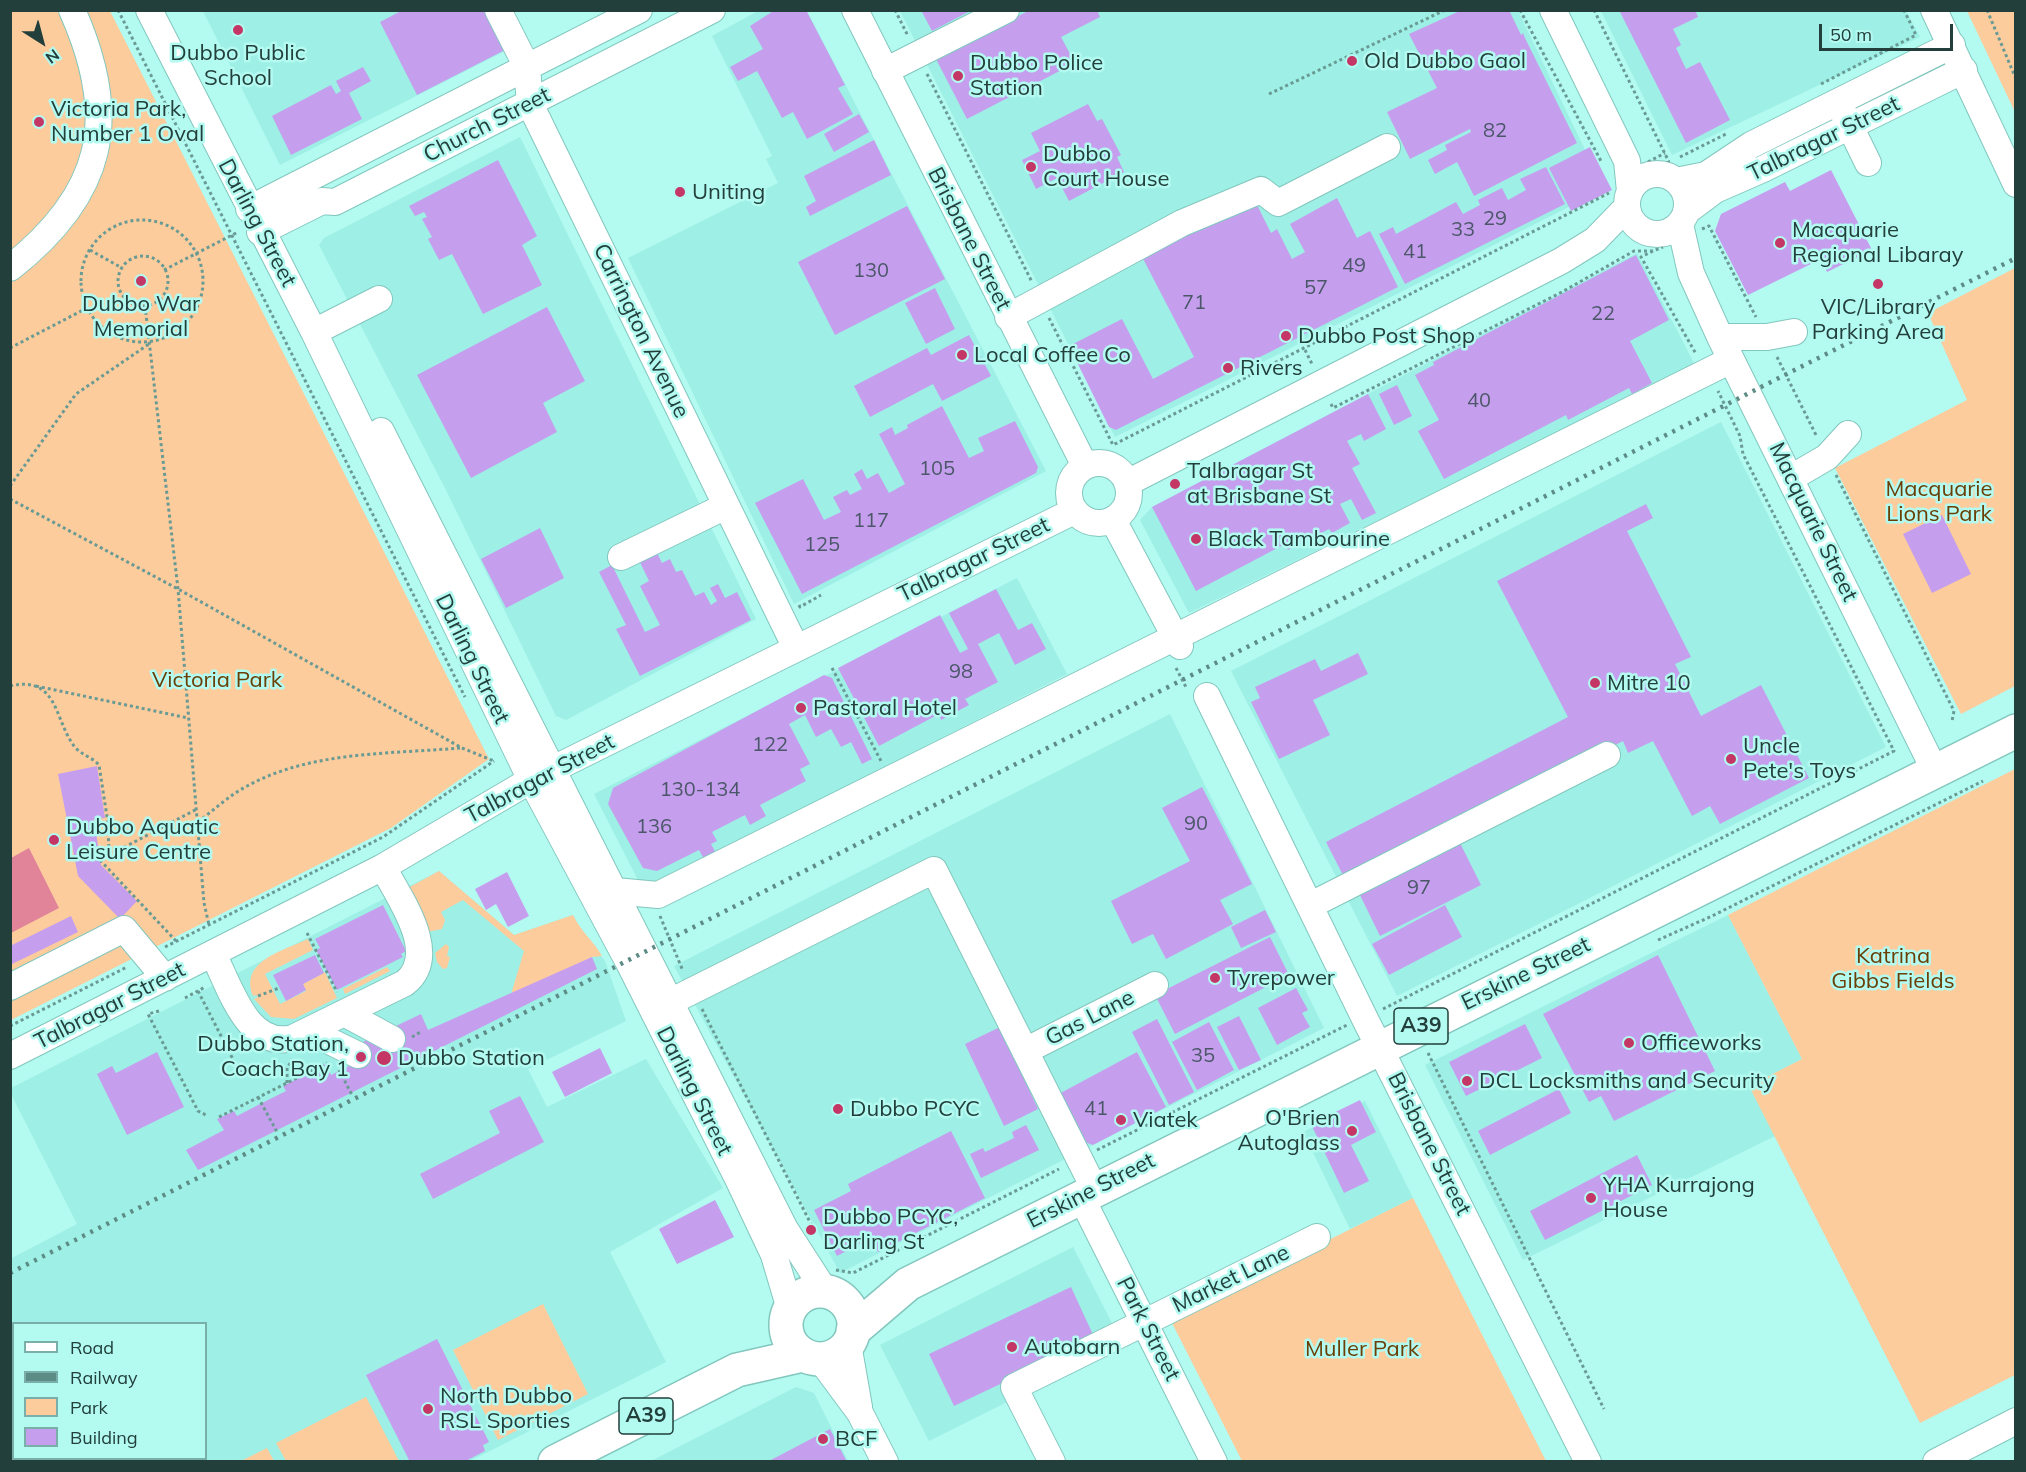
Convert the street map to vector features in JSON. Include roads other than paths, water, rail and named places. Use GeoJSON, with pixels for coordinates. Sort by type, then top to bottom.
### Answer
{"type":"FeatureCollection","features":[{"type":"Feature","properties":{"kind":"highway","name":"Erskine Street"},"geometry":{"type":"LineString","coordinates":[[851,1337],[908,1284],[1379,1046],[2016,731]]}},
{"type":"Feature","properties":{"kind":"highway","name":"Erskine Street"},"geometry":{"type":"LineString","coordinates":[[831,1285],[908,1284]]}},
{"type":"Feature","properties":{"kind":"highway","name":"A39"},"geometry":{"type":"LineString","coordinates":[[737,1370],[788,1316],[804,1295],[831,1285]]}},
{"type":"Feature","properties":{"kind":"highway"},"geometry":{"type":"LineString","coordinates":[[831,1285],[850,1310],[851,1337]]}},
{"type":"Feature","properties":{"kind":"highway"},"geometry":{"type":"LineString","coordinates":[[788,1316],[790,1341],[812,1357]]}},
{"type":"Feature","properties":{"kind":"highway","name":"A39"},"geometry":{"type":"LineString","coordinates":[[555,1461],[737,1370],[812,1357],[831,1357],[851,1337]]}},
{"type":"Feature","properties":{"kind":"street"},"geometry":{"type":"LineString","coordinates":[[10,268],[44,239],[62,219],[76,199],[94,159],[99,137],[98,90],[93,67],[72,10]]}},
{"type":"Feature","properties":{"kind":"street","name":"Darling Street"},"geometry":{"type":"LineString","coordinates":[[148,10],[321,328],[542,775],[628,961],[754,1210],[774,1255],[788,1316]]}},
{"type":"Feature","properties":{"kind":"street","name":"Darling Street"},"geometry":{"type":"LineString","coordinates":[[167,10],[261,218]]}},
{"type":"Feature","properties":{"kind":"street","name":"Carrington Avenue"},"geometry":{"type":"LineString","coordinates":[[498,10],[527,67],[530,104],[796,648]]}},
{"type":"Feature","properties":{"kind":"street","name":"Church Street"},"geometry":{"type":"LineString","coordinates":[[261,218],[527,67],[639,10]]}},
{"type":"Feature","properties":{"kind":"street","name":"Church Street"},"geometry":{"type":"LineString","coordinates":[[261,218],[322,201],[335,202],[712,10]]}},
{"type":"Feature","properties":{"kind":"street","name":"Brisbane Street"},"geometry":{"type":"LineString","coordinates":[[855,10],[1085,466]]}},
{"type":"Feature","properties":{"kind":"street"},"geometry":{"type":"LineString","coordinates":[[885,71],[1006,10]]}},
{"type":"Feature","properties":{"kind":"street"},"geometry":{"type":"LineString","coordinates":[[1553,10],[1627,161],[1624,196],[1633,223],[1667,233],[1686,194],[1640,153],[1570,10]]}},
{"type":"Feature","properties":{"kind":"street"},"geometry":{"type":"LineString","coordinates":[[1934,10],[2016,184]]}},
{"type":"Feature","properties":{"kind":"street","name":"Talbragar Street"},"geometry":{"type":"LineString","coordinates":[[1668,178],[1706,175],[1751,145],[1952,45]]}},
{"type":"Feature","properties":{"kind":"street","name":"Talbragar Street"},"geometry":{"type":"LineString","coordinates":[[1594,240],[1667,233],[1715,190],[1964,70]]}},
{"type":"Feature","properties":{"kind":"street"},"geometry":{"type":"LineString","coordinates":[[1838,102],[1868,163]]}},
{"type":"Feature","properties":{"kind":"street"},"geometry":{"type":"LineString","coordinates":[[1008,317],[1182,224],[1261,190],[1278,203],[1387,147]]}},
{"type":"Feature","properties":{"kind":"street"},"geometry":{"type":"LineString","coordinates":[[1624,196],[1642,178],[1668,178]]}},
{"type":"Feature","properties":{"kind":"street","name":"Talbragar Street"},"geometry":{"type":"LineString","coordinates":[[1127,483],[1561,261],[1594,240],[1624,196]]}},
{"type":"Feature","properties":{"kind":"street","name":"Macquarie Street"},"geometry":{"type":"LineString","coordinates":[[1667,233],[1691,273],[1731,360],[1935,771]]}},
{"type":"Feature","properties":{"kind":"street"},"geometry":{"type":"LineString","coordinates":[[321,328],[379,299]]}},
{"type":"Feature","properties":{"kind":"street"},"geometry":{"type":"LineString","coordinates":[[1720,337],[1767,337],[1794,332]]}},
{"type":"Feature","properties":{"kind":"street"},"geometry":{"type":"LineString","coordinates":[[615,891],[658,895],[890,778],[1177,642],[1731,360]]}},
{"type":"Feature","properties":{"kind":"street"},"geometry":{"type":"LineString","coordinates":[[1791,478],[1827,457],[1848,434]]}},
{"type":"Feature","properties":{"kind":"street"},"geometry":{"type":"LineString","coordinates":[[1105,464],[1114,467],[1127,483],[1128,500],[1125,508],[1113,520],[1091,523],[1074,511],[1070,503],[1069,486],[1078,471],[1085,466],[1105,464]]}},
{"type":"Feature","properties":{"kind":"street"},"geometry":{"type":"LineString","coordinates":[[621,557],[726,506]]}},
{"type":"Feature","properties":{"kind":"street","name":"Talbragar Street"},"geometry":{"type":"LineString","coordinates":[[11,1054],[383,867],[542,775],[1074,511]]}},
{"type":"Feature","properties":{"kind":"street"},"geometry":{"type":"LineString","coordinates":[[1113,520],[1177,642]]}},
{"type":"Feature","properties":{"kind":"street","name":"Brisbane Street"},"geometry":{"type":"LineString","coordinates":[[1208,696],[1379,1046],[1588,1461]]}},
{"type":"Feature","properties":{"kind":"street"},"geometry":{"type":"LineString","coordinates":[[1311,905],[1606,754]]}},
{"type":"Feature","properties":{"kind":"street","name":"Darling Street"},"geometry":{"type":"LineString","coordinates":[[542,775],[682,996],[785,1229],[831,1285]]}},
{"type":"Feature","properties":{"kind":"street"},"geometry":{"type":"LineString","coordinates":[[213,954],[249,1023],[261,1036],[285,1040],[411,978],[420,957],[415,932],[383,867]]}},
{"type":"Feature","properties":{"kind":"street","name":"Park Street"},"geometry":{"type":"LineString","coordinates":[[682,996],[934,870],[1079,1159],[1088,1193],[1145,1322],[1214,1461]]}},
{"type":"Feature","properties":{"kind":"street"},"geometry":{"type":"LineString","coordinates":[[10,987],[124,929],[165,978]]}},
{"type":"Feature","properties":{"kind":"street","name":"Gas Lane"},"geometry":{"type":"LineString","coordinates":[[1025,1052],[1155,985]]}},
{"type":"Feature","properties":{"kind":"street"},"geometry":{"type":"LineString","coordinates":[[336,1014],[368,1050],[336,1014]]}},
{"type":"Feature","properties":{"kind":"street","name":"Market Lane"},"geometry":{"type":"LineString","coordinates":[[1052,1461],[1014,1387],[1317,1237]]}},
{"type":"Feature","properties":{"kind":"street"},"geometry":{"type":"LineString","coordinates":[[851,1337],[860,1413]]}},
{"type":"Feature","properties":{"kind":"street"},"geometry":{"type":"LineString","coordinates":[[812,1357],[860,1413],[885,1461]]}},
{"type":"Feature","properties":{"kind":"street"},"geometry":{"type":"LineString","coordinates":[[1936,1461],[2016,1421]]}},
{"type":"Feature","properties":{"kind":"railway"},"geometry":{"type":"LineString","coordinates":[[10,1273],[2016,258]]}},
{"type":"Feature","properties":{"kind":"place","name":"Dubbo Public School"},"geometry":{"type":"Point","coordinates":[238,30]}},
{"type":"Feature","properties":{"kind":"place","name":"Old Dubbo Gaol"},"geometry":{"type":"Point","coordinates":[1352,61]}},
{"type":"Feature","properties":{"kind":"place","name":"Dubbo Police Station"},"geometry":{"type":"Point","coordinates":[958,76]}},
{"type":"Feature","properties":{"kind":"place","name":"Victoria Park, Number 1 Oval"},"geometry":{"type":"Point","coordinates":[39,122]}},
{"type":"Feature","properties":{"kind":"place","name":"Dubbo Court House"},"geometry":{"type":"Point","coordinates":[1031,167]}},
{"type":"Feature","properties":{"kind":"place","name":"Uniting"},"geometry":{"type":"Point","coordinates":[680,192]}},
{"type":"Feature","properties":{"kind":"place","name":"Macquarie Regional Libaray"},"geometry":{"type":"Point","coordinates":[1780,243]}},
{"type":"Feature","properties":{"kind":"place","name":"Dubbo War Memorial"},"geometry":{"type":"Point","coordinates":[141,281]}},
{"type":"Feature","properties":{"kind":"place","name":"VIC/Library Parking Area"},"geometry":{"type":"Point","coordinates":[1878,284]}},
{"type":"Feature","properties":{"kind":"place","name":"Dubbo Post Shop"},"geometry":{"type":"Point","coordinates":[1286,336]}},
{"type":"Feature","properties":{"kind":"place","name":"Local Coffee Co"},"geometry":{"type":"Point","coordinates":[962,355]}},
{"type":"Feature","properties":{"kind":"place","name":"Rivers"},"geometry":{"type":"Point","coordinates":[1228,368]}},
{"type":"Feature","properties":{"kind":"place","name":"Talbragar St at Brisbane St"},"geometry":{"type":"Point","coordinates":[1175,484]}},
{"type":"Feature","properties":{"kind":"place","name":"Black Tambourine"},"geometry":{"type":"Point","coordinates":[1196,539]}},
{"type":"Feature","properties":{"kind":"place","name":"Mitre 10"},"geometry":{"type":"Point","coordinates":[1595,683]}},
{"type":"Feature","properties":{"kind":"place","name":"Pastoral Hotel"},"geometry":{"type":"Point","coordinates":[801,708]}},
{"type":"Feature","properties":{"kind":"place","name":"Uncle Pete's Toys"},"geometry":{"type":"Point","coordinates":[1731,759]}},
{"type":"Feature","properties":{"kind":"place","name":"Dubbo Aquatic Leisure Centre"},"geometry":{"type":"Point","coordinates":[54,840]}},
{"type":"Feature","properties":{"kind":"place","name":"Tyrepower"},"geometry":{"type":"Point","coordinates":[1215,978]}},
{"type":"Feature","properties":{"kind":"place","name":"Officeworks"},"geometry":{"type":"Point","coordinates":[1629,1043]}},
{"type":"Feature","properties":{"kind":"place","name":"Dubbo Station, Coach Bay 1"},"geometry":{"type":"Point","coordinates":[361,1057]}},
{"type":"Feature","properties":{"kind":"place","name":"Dubbo Station"},"geometry":{"type":"Point","coordinates":[384,1058]}},
{"type":"Feature","properties":{"kind":"place","name":"DCL Locksmiths and Security"},"geometry":{"type":"Point","coordinates":[1467,1081]}},
{"type":"Feature","properties":{"kind":"place","name":"Dubbo PCYC"},"geometry":{"type":"Point","coordinates":[838,1109]}},
{"type":"Feature","properties":{"kind":"place","name":"Viatek"},"geometry":{"type":"Point","coordinates":[1121,1120]}},
{"type":"Feature","properties":{"kind":"place","name":"O'Brien Autoglass"},"geometry":{"type":"Point","coordinates":[1352,1131]}},
{"type":"Feature","properties":{"kind":"place","name":"YHA Kurrajong House"},"geometry":{"type":"Point","coordinates":[1591,1198]}},
{"type":"Feature","properties":{"kind":"place","name":"Dubbo PCYC, Darling St"},"geometry":{"type":"Point","coordinates":[811,1230]}},
{"type":"Feature","properties":{"kind":"place","name":"Autobarn"},"geometry":{"type":"Point","coordinates":[1012,1347]}},
{"type":"Feature","properties":{"kind":"place","name":"North Dubbo RSL Sporties"},"geometry":{"type":"Point","coordinates":[428,1409]}},
{"type":"Feature","properties":{"kind":"place","name":"BCF"},"geometry":{"type":"Point","coordinates":[823,1439]}},
{"type":"Feature","properties":{"kind":"park label","name":"Macquarie Lions Park"},"geometry":{"type":"Point","coordinates":[1939,502]}},
{"type":"Feature","properties":{"kind":"park label","name":"Victoria Park"},"geometry":{"type":"Point","coordinates":[217,680]}},
{"type":"Feature","properties":{"kind":"park label","name":"Katrina Gibbs Fields"},"geometry":{"type":"Point","coordinates":[1893,968]}},
{"type":"Feature","properties":{"kind":"park label","name":"Muller Park"},"geometry":{"type":"Point","coordinates":[1362,1349]}}]}
